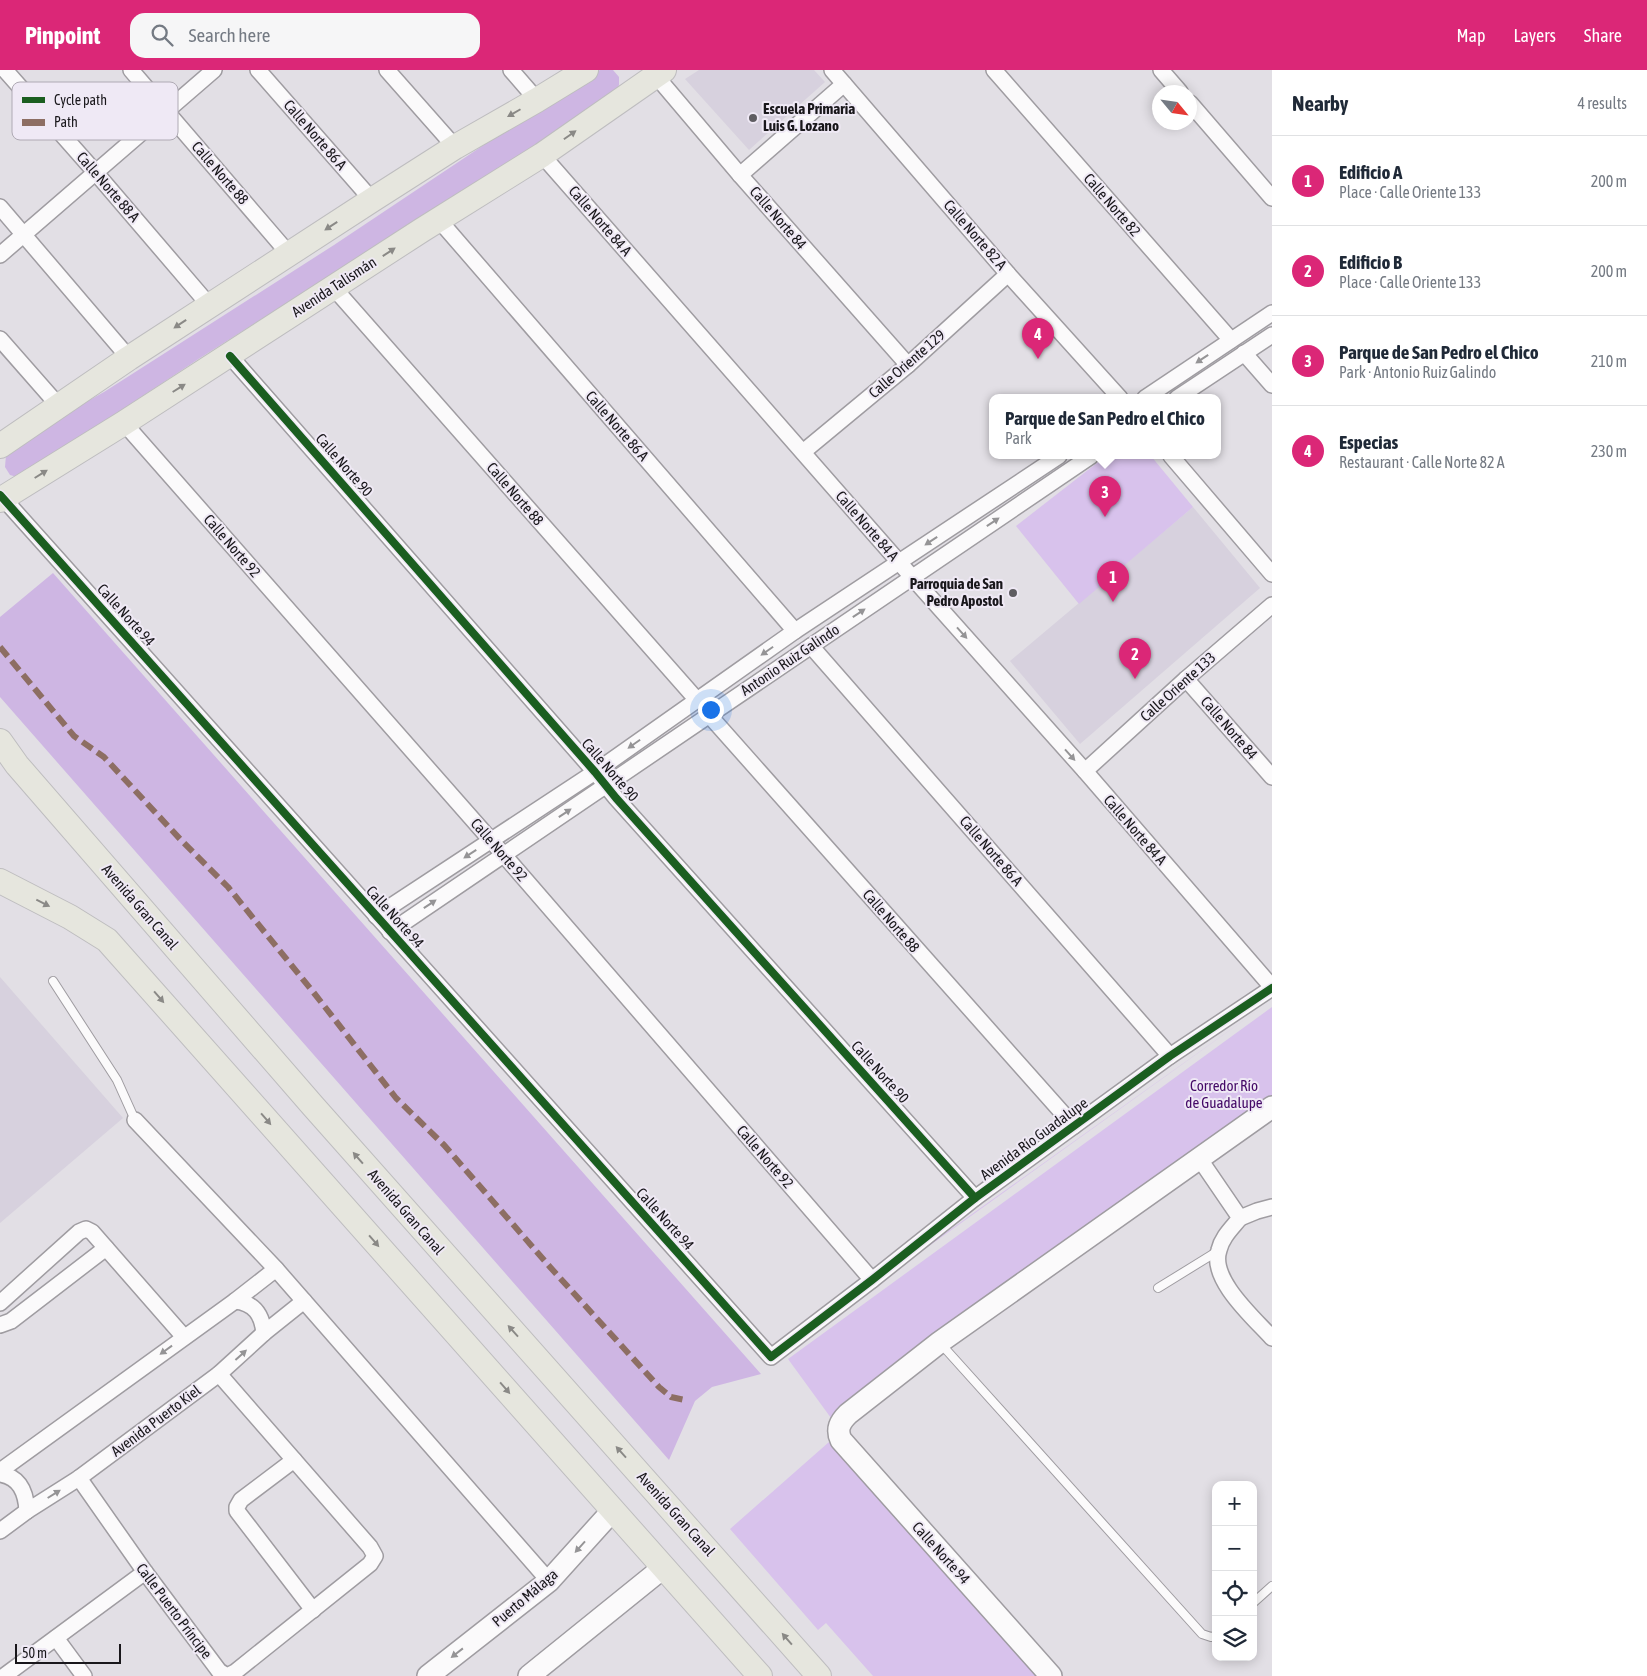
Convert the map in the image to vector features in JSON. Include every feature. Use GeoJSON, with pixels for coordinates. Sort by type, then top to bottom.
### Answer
{"type":"FeatureCollection","features":[{"type":"Feature","properties":{"kind":"main road"},"geometry":{"type":"LineString","coordinates":[[0,446],[58,405],[209,305],[372,200],[455,147],[586,70]]}},
{"type":"Feature","properties":{"kind":"main road","name":"Avenida Talismán"},"geometry":{"type":"LineString","coordinates":[[1,497],[230,356],[333,287],[542,155],[657,72]]}},
{"type":"Feature","properties":{"kind":"main road","name":"Avenida Gran Canal"},"geometry":{"type":"LineString","coordinates":[[0,742],[17,765],[293,1084],[819,1676]]}},
{"type":"Feature","properties":{"kind":"main road"},"geometry":{"type":"LineString","coordinates":[[0,881],[70,917],[107,940],[760,1676]]}},
{"type":"Feature","properties":{"kind":"street","name":"Calle Norte 88 A"},"geometry":{"type":"LineString","coordinates":[[5,70],[16,82]]}},
{"type":"Feature","properties":{"kind":"street","name":"Calle Norte 88"},"geometry":{"type":"LineString","coordinates":[[131,70],[141,82]]}},
{"type":"Feature","properties":{"kind":"street"},"geometry":{"type":"LineString","coordinates":[[178,101],[214,70]]}},
{"type":"Feature","properties":{"kind":"street","name":"Calle Norte 86 A"},"geometry":{"type":"LineString","coordinates":[[258,70],[372,200]]}},
{"type":"Feature","properties":{"kind":"street"},"geometry":{"type":"LineString","coordinates":[[387,70],[455,147]]}},
{"type":"Feature","properties":{"kind":"street"},"geometry":{"type":"LineString","coordinates":[[511,70],[537,100]]}},
{"type":"Feature","properties":{"kind":"street","name":"Calle Norte 82 A"},"geometry":{"type":"LineString","coordinates":[[832,70],[1008,274],[1116,394]]}},
{"type":"Feature","properties":{"kind":"street","name":"Calle Norte 82"},"geometry":{"type":"LineString","coordinates":[[994,70],[1231,340]]}},
{"type":"Feature","properties":{"kind":"street"},"geometry":{"type":"LineString","coordinates":[[1160,70],[1174,85]]}},
{"type":"Feature","properties":{"kind":"street","name":"Calle Norte 84"},"geometry":{"type":"LineString","coordinates":[[657,72],[740,175],[908,365]]}},
{"type":"Feature","properties":{"kind":"street"},"geometry":{"type":"LineString","coordinates":[[740,175],[844,84]]}},
{"type":"Feature","properties":{"kind":"street"},"geometry":{"type":"LineString","coordinates":[[1197,111],[1272,198]]}},
{"type":"Feature","properties":{"kind":"street","name":"Calle Norte 88"},"geometry":{"type":"LineString","coordinates":[[178,125],[289,254]]}},
{"type":"Feature","properties":{"kind":"street","name":"Calle Norte 88 A"},"geometry":{"type":"LineString","coordinates":[[67,140],[209,305]]}},
{"type":"Feature","properties":{"kind":"street"},"geometry":{"type":"LineString","coordinates":[[0,255],[133,140]]}},
{"type":"Feature","properties":{"kind":"street","name":"Calle Norte 84 A"},"geometry":{"type":"LineString","coordinates":[[542,155],[1272,987]]}},
{"type":"Feature","properties":{"kind":"street"},"geometry":{"type":"LineString","coordinates":[[0,207],[129,358]]}},
{"type":"Feature","properties":{"kind":"street","name":"Calle Norte 86 A"},"geometry":{"type":"LineString","coordinates":[[440,220],[795,631]]}},
{"type":"Feature","properties":{"kind":"street","name":"Calle Oriente 129"},"geometry":{"type":"LineString","coordinates":[[803,452],[908,365],[1008,274]]}},
{"type":"Feature","properties":{"kind":"street","name":"Calle Norte 88"},"geometry":{"type":"LineString","coordinates":[[333,287],[697,700]]}},
{"type":"Feature","properties":{"kind":"street"},"geometry":{"type":"LineString","coordinates":[[1151,394],[1272,313]]}},
{"type":"Feature","properties":{"kind":"street"},"geometry":{"type":"LineString","coordinates":[[1183,394],[1272,335]]}},
{"type":"Feature","properties":{"kind":"street"},"geometry":{"type":"LineString","coordinates":[[0,339],[58,405]]}},
{"type":"Feature","properties":{"kind":"street"},"geometry":{"type":"LineString","coordinates":[[1244,353],[1272,385]]}},
{"type":"Feature","properties":{"kind":"street","name":"Calle Norte 90"},"geometry":{"type":"LineString","coordinates":[[230,356],[616,798],[975,1198]]}},
{"type":"Feature","properties":{"kind":"street","name":"Calle Norte 92"},"geometry":{"type":"LineString","coordinates":[[124,423],[503,854],[872,1280]]}},
{"type":"Feature","properties":{"kind":"street","name":"Antonio Ruiz Galindo"},"geometry":{"type":"LineString","coordinates":[[376,916],[594,772],[795,631],[1054,459]]}},
{"type":"Feature","properties":{"kind":"street","name":"Antonio Ruiz Galindo"},"geometry":{"type":"LineString","coordinates":[[390,932],[1087,459]]}},
{"type":"Feature","properties":{"kind":"street"},"geometry":{"type":"LineString","coordinates":[[1174,459],[1272,574]]}},
{"type":"Feature","properties":{"kind":"street","name":"Calle Norte 94"},"geometry":{"type":"LineString","coordinates":[[1,497],[771,1357]]}},
{"type":"Feature","properties":{"kind":"street","name":"Calle Oriente 133"},"geometry":{"type":"LineString","coordinates":[[1084,771],[1272,605]]}},
{"type":"Feature","properties":{"kind":"street","name":"Calle Norte 86 A"},"geometry":{"type":"LineString","coordinates":[[811,646],[1170,1056]]}},
{"type":"Feature","properties":{"kind":"street","name":"Calle Norte 84"},"geometry":{"type":"LineString","coordinates":[[1186,679],[1272,777]]}},
{"type":"Feature","properties":{"kind":"street","name":"Calle Norte 88"},"geometry":{"type":"LineString","coordinates":[[709,715],[1074,1126]]}},
{"type":"Feature","properties":{"kind":"street","name":"Avenida Río Guadalupe"},"geometry":{"type":"LineString","coordinates":[[771,1357],[975,1198],[1170,1056],[1272,987]]}},
{"type":"Feature","properties":{"kind":"street"},"geometry":{"type":"LineString","coordinates":[[940,1342],[1272,1107]]}},
{"type":"Feature","properties":{"kind":"street"},"geometry":{"type":"LineString","coordinates":[[135,1120],[276,1269],[549,1580]]}},
{"type":"Feature","properties":{"kind":"street"},"geometry":{"type":"LineString","coordinates":[[1199,1158],[1240,1218]]}},
{"type":"Feature","properties":{"kind":"street"},"geometry":{"type":"LineString","coordinates":[[1272,1207],[1240,1218],[1225,1236],[1218,1251],[1220,1274],[1229,1290],[1272,1338]]}},
{"type":"Feature","properties":{"kind":"street"},"geometry":{"type":"LineString","coordinates":[[0,1303],[82,1230],[86,1229],[92,1232],[184,1337]]}},
{"type":"Feature","properties":{"kind":"street"},"geometry":{"type":"LineString","coordinates":[[0,1325],[11,1320],[106,1248]]}},
{"type":"Feature","properties":{"kind":"street"},"geometry":{"type":"LineString","coordinates":[[0,1472],[276,1269]]}},
{"type":"Feature","properties":{"kind":"street"},"geometry":{"type":"LineString","coordinates":[[235,1300],[252,1306],[259,1313],[263,1322],[264,1333]]}},
{"type":"Feature","properties":{"kind":"street","name":"Avenida Puerto Kiel"},"geometry":{"type":"LineString","coordinates":[[0,1531],[27,1511],[79,1478],[219,1374],[264,1333],[304,1301]]}},
{"type":"Feature","properties":{"kind":"street","name":"Calle Norte 94"},"geometry":{"type":"LineString","coordinates":[[940,1342],[848,1414],[839,1427],[838,1434],[841,1440],[1051,1676]]}},
{"type":"Feature","properties":{"kind":"street","name":"Calle Puerto Príncipe"},"geometry":{"type":"LineString","coordinates":[[79,1478],[144,1572],[218,1671],[227,1676],[235,1672],[370,1564],[375,1556],[370,1547],[219,1374]]}},
{"type":"Feature","properties":{"kind":"street"},"geometry":{"type":"LineString","coordinates":[[294,1460],[241,1500],[237,1507],[238,1511],[313,1610]]}},
{"type":"Feature","properties":{"kind":"street"},"geometry":{"type":"LineString","coordinates":[[0,1472],[8,1475],[19,1484],[26,1496],[27,1511]]}},
{"type":"Feature","properties":{"kind":"street","name":"Puerto Málaga"},"geometry":{"type":"LineString","coordinates":[[428,1676],[549,1580],[613,1510]]}},
{"type":"Feature","properties":{"kind":"street"},"geometry":{"type":"LineString","coordinates":[[529,1676],[664,1567]]}},
{"type":"Feature","properties":{"kind":"street"},"geometry":{"type":"LineString","coordinates":[[4,1676],[144,1572]]}},
{"type":"Feature","properties":{"kind":"street"},"geometry":{"type":"LineString","coordinates":[[56,1638],[84,1676]]}},
{"type":"Feature","properties":{"kind":"lane"},"geometry":{"type":"LineString","coordinates":[[52,981],[117,1080],[135,1120]]}},
{"type":"Feature","properties":{"kind":"lane"},"geometry":{"type":"LineString","coordinates":[[1158,1288],[1218,1251]]}},
{"type":"Feature","properties":{"kind":"lane"},"geometry":{"type":"LineString","coordinates":[[940,1342],[1202,1634],[1212,1637]]}},
{"type":"Feature","properties":{"kind":"lane"},"geometry":{"type":"LineString","coordinates":[[1257,1599],[1272,1586]]}},
{"type":"Feature","properties":{"kind":"shaded area"},"geometry":{"type":"Polygon","coordinates":[[[600,70],[613,70],[619,77],[619,85],[613,96],[200,358],[28,472],[17,477],[10,475],[5,467],[6,455],[54,420],[104,392],[334,245],[581,80],[600,70]]]}},
{"type":"Feature","properties":{"kind":"shaded area","name":"Escuela Primaria Luis G. Lozano"},"geometry":{"type":"Polygon","coordinates":[[[699,70],[814,70],[825,82],[749,150],[685,79],[699,70]]]}},
{"type":"Feature","properties":{"kind":"shaded area"},"geometry":{"type":"Polygon","coordinates":[[[1193,507],[1260,588],[1080,744],[1010,661],[1193,507]]]}},
{"type":"Feature","properties":{"kind":"shaded area"},"geometry":{"type":"Polygon","coordinates":[[[53,573],[761,1374],[712,1387],[695,1401],[669,1460],[0,697],[0,617],[53,573]]]}},
{"type":"Feature","properties":{"kind":"shaded area"},"geometry":{"type":"Polygon","coordinates":[[[0,977],[123,1118],[0,1223],[0,977]]]}},
{"type":"Feature","properties":{"kind":"green space"},"geometry":{"type":"Polygon","coordinates":[[[1102,459],[1153,459],[1193,507],[1079,604],[1016,526],[1102,459]]]}},
{"type":"Feature","properties":{"kind":"green space"},"geometry":{"type":"Polygon","coordinates":[[[1272,1000],[770,1360],[769,1359],[1272,1000]]]}},
{"type":"Feature","properties":{"kind":"green space","name":"Corredor Río de Guadalupe"},"geometry":{"type":"Polygon","coordinates":[[[1272,1007],[1272,1113],[831,1418],[788,1359],[1272,1007]]]}},
{"type":"Feature","properties":{"kind":"green space"},"geometry":{"type":"Polygon","coordinates":[[[829,1442],[1036,1676],[873,1676],[826,1623],[818,1630],[730,1529],[829,1442]]]}},
{"type":"Feature","properties":{"kind":"marked path"},"geometry":{"type":"LineString","coordinates":[[0,647],[74,736],[104,757],[180,839],[228,887],[396,1098],[444,1145],[550,1267],[659,1387],[671,1397],[685,1400]]}},
{"type":"Feature","properties":{"kind":"cycle path"},"geometry":{"type":"LineString","coordinates":[[230,356],[616,798],[975,1198]]}},
{"type":"Feature","properties":{"kind":"cycle path"},"geometry":{"type":"LineString","coordinates":[[0,495],[771,1357],[975,1198],[1170,1056],[1272,988]]}},
{"type":"Feature","properties":{"kind":"place","name":"Escuela Primaria Luis G. Lozano"},"geometry":{"type":"Point","coordinates":[753,118]}},
{"type":"Feature","properties":{"kind":"place","name":"Especias"},"geometry":{"type":"Point","coordinates":[1038,359]}},
{"type":"Feature","properties":{"kind":"place","name":"Parque de San Pedro el Chico"},"geometry":{"type":"Point","coordinates":[1105,517]}},
{"type":"Feature","properties":{"kind":"place","name":"Parroquia de San Pedro Apostol"},"geometry":{"type":"Point","coordinates":[1013,593]}},
{"type":"Feature","properties":{"kind":"place","name":"Edificio A"},"geometry":{"type":"Point","coordinates":[1113,602]}},
{"type":"Feature","properties":{"kind":"place","name":"Edificio B"},"geometry":{"type":"Point","coordinates":[1135,679]}}]}
